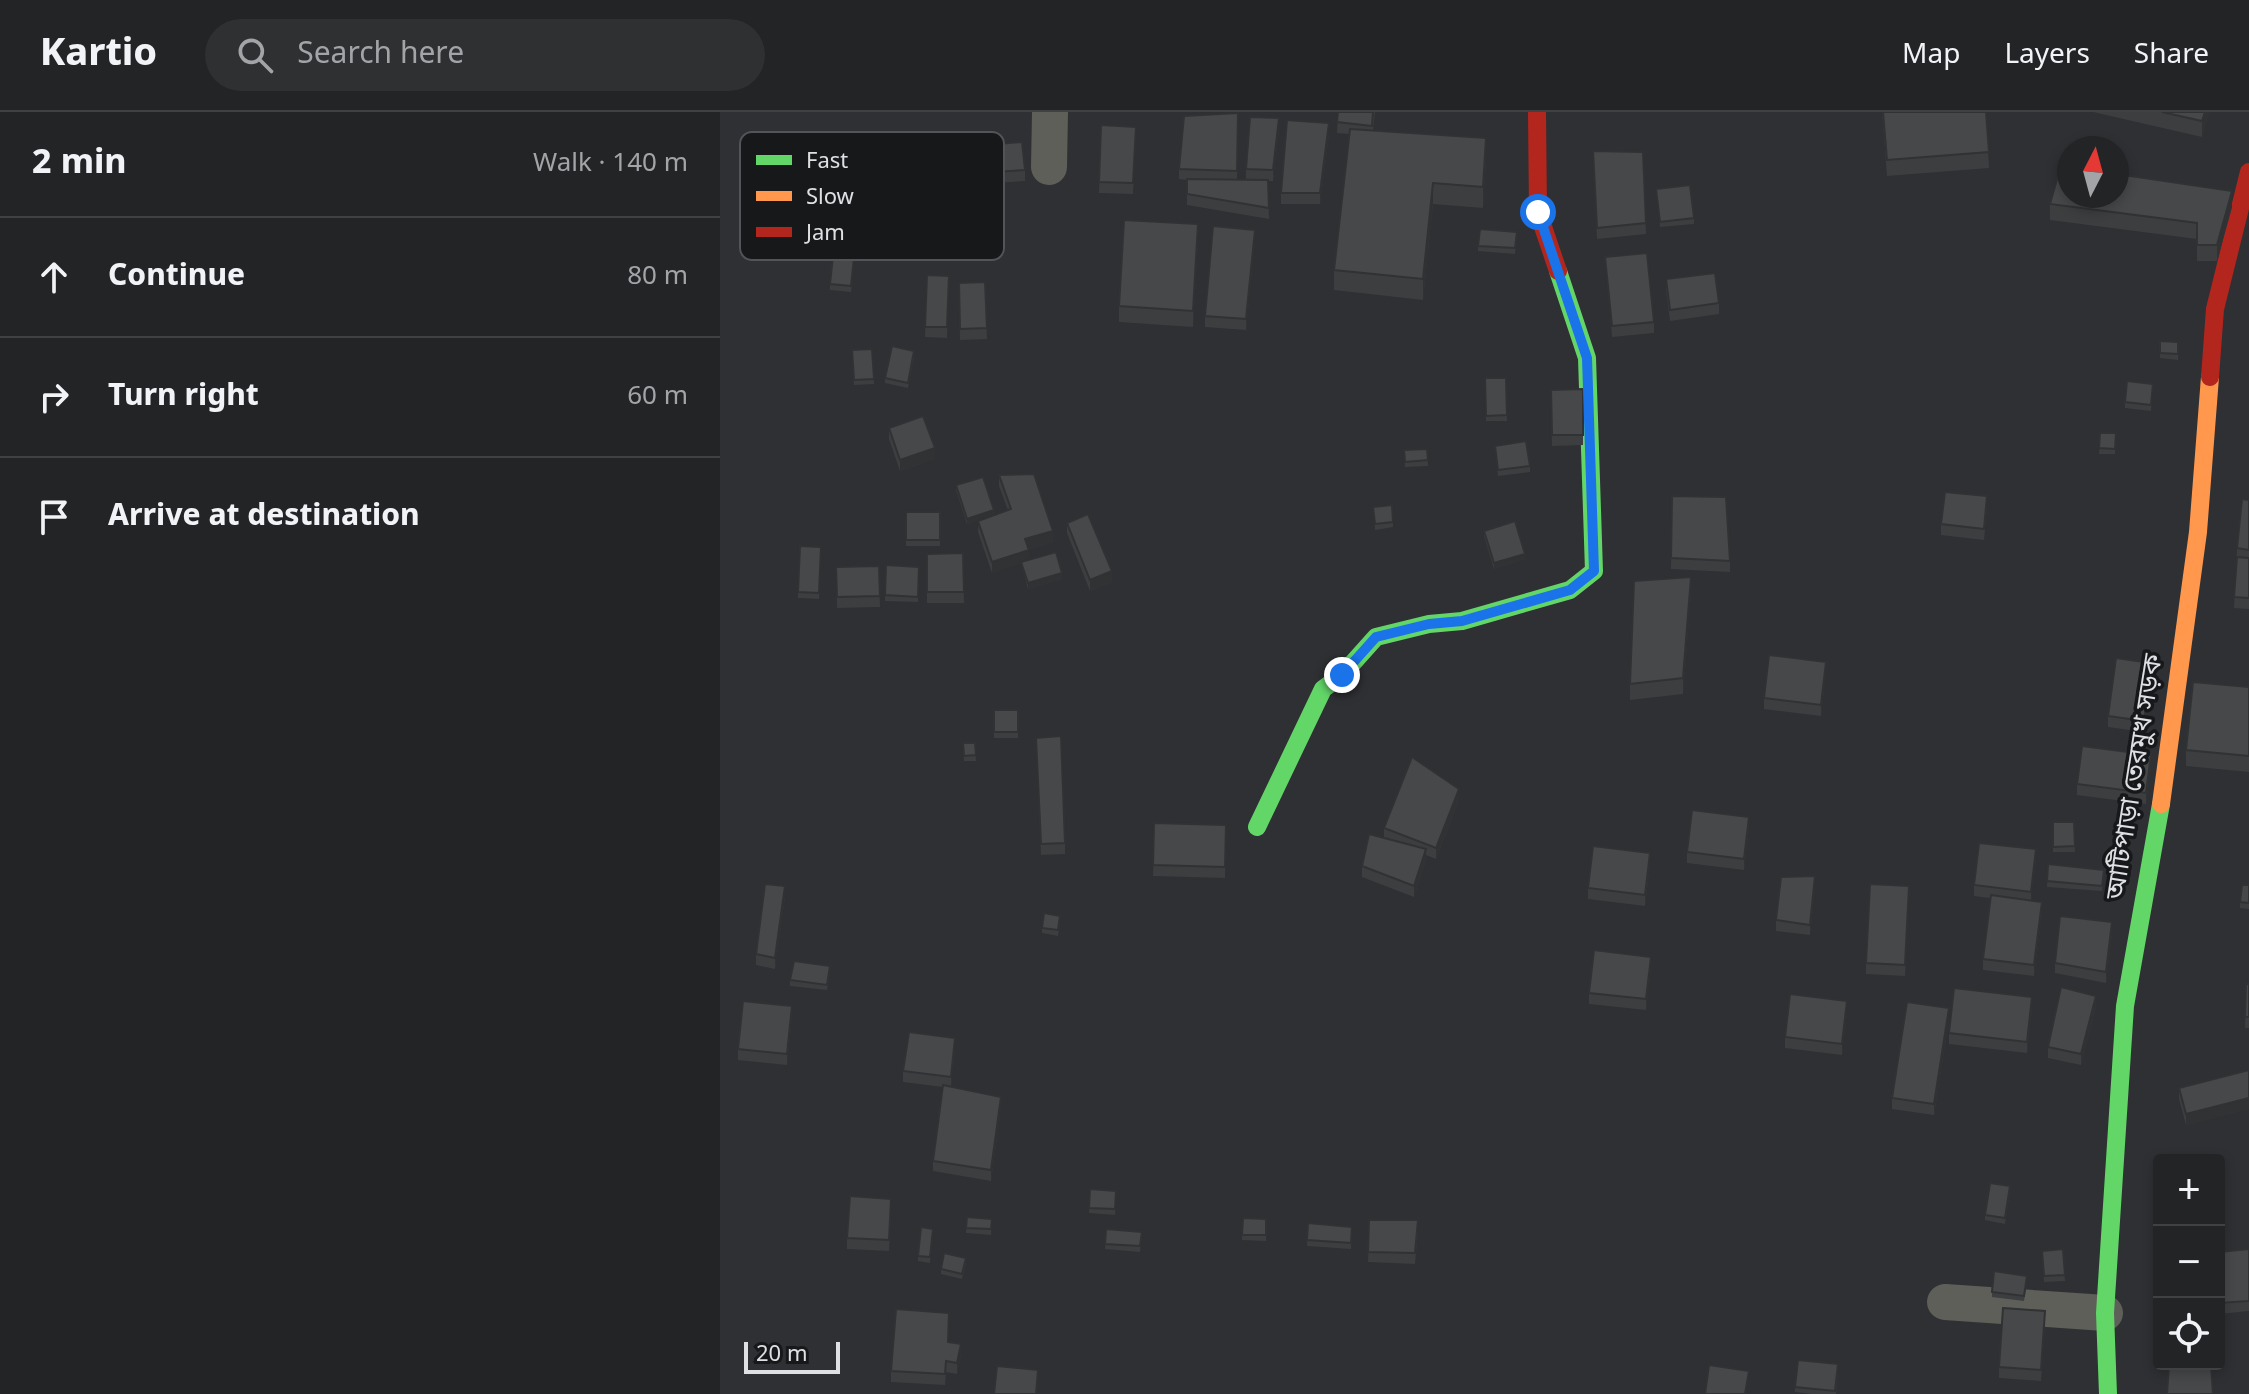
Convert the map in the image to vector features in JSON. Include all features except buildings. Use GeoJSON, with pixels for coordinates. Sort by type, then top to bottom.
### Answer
{"type":"FeatureCollection","features":[{"type":"Feature","properties":{"kind":"street"},"geometry":{"type":"LineString","coordinates":[[1049,167],[1050,112]]}},
{"type":"Feature","properties":{"kind":"street"},"geometry":{"type":"LineString","coordinates":[[1257,827],[1323,689],[1342,675],[1376,637],[1429,624],[1462,621],[1570,590],[1594,571],[1587,358],[1538,212],[1537,112]]}},
{"type":"Feature","properties":{"kind":"street","name":"আটিপাড়া তেরমুখ সড়ক"},"geometry":{"type":"LineString","coordinates":[[2108,1394],[2105,1313],[2125,1006],[2173,730],[2198,532],[2215,309],[2249,172]]}},
{"type":"Feature","properties":{"kind":"street"},"geometry":{"type":"LineString","coordinates":[[1945,1302],[2105,1313]]}},
{"type":"Feature","properties":{"kind":"traffic: fast"},"geometry":{"type":"LineString","coordinates":[[1257,827],[1323,689],[1342,675],[1376,637],[1429,624],[1462,621],[1570,590],[1594,571],[1587,358],[1558,271]]}},
{"type":"Feature","properties":{"kind":"traffic: fast"},"geometry":{"type":"LineString","coordinates":[[2108,1394],[2105,1313],[2125,1006],[2161,804]]}},
{"type":"Feature","properties":{"kind":"traffic: slow"},"geometry":{"type":"LineString","coordinates":[[2161,804],[2198,532],[2210,377]]}},
{"type":"Feature","properties":{"kind":"traffic: jam"},"geometry":{"type":"LineString","coordinates":[[1537,112],[1538,212],[1558,271]]}},
{"type":"Feature","properties":{"kind":"traffic: jam"},"geometry":{"type":"LineString","coordinates":[[2210,377],[2215,309],[2249,172]]}},
{"type":"Feature","properties":{"kind":"route"},"geometry":{"type":"LineString","coordinates":[[1342,675],[1376,637],[1429,624],[1462,621],[1541,595],[1570,590],[1594,571],[1587,358],[1538,212]]}}]}
